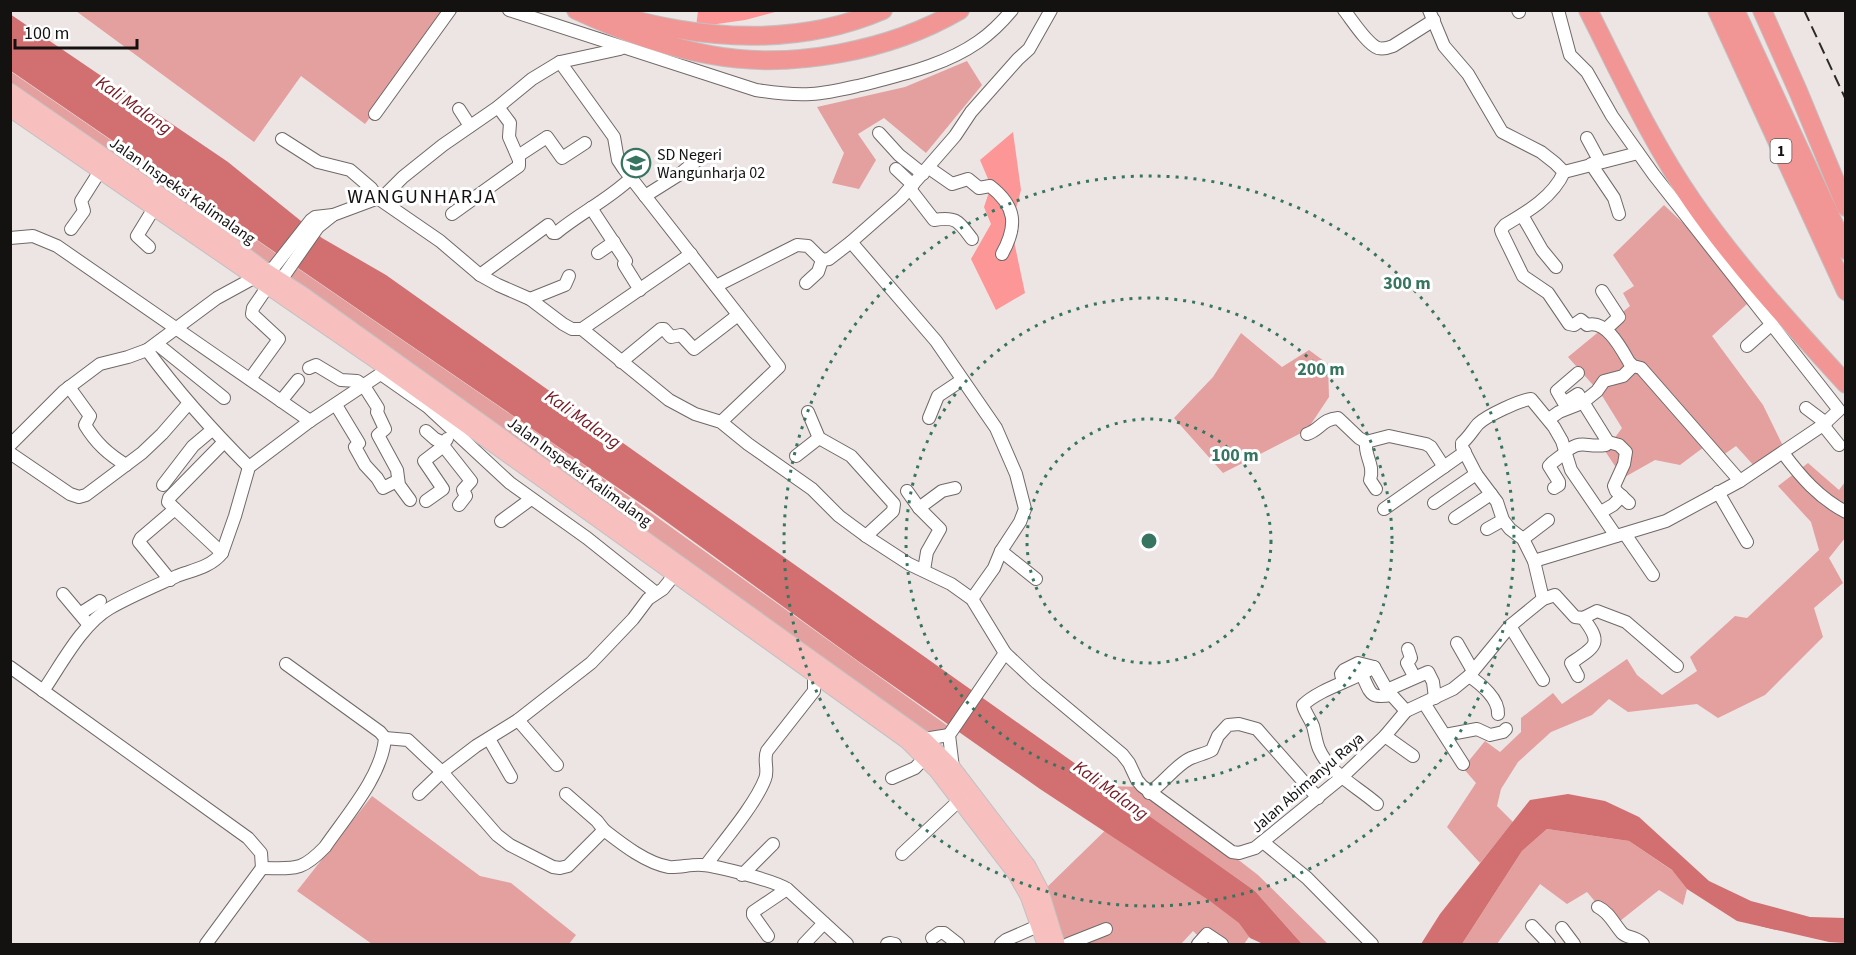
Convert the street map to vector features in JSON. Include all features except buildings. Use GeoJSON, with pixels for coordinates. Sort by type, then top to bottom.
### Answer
{"type":"FeatureCollection","features":[{"type":"Feature","properties":{"kind":"highway"},"geometry":{"type":"LineString","coordinates":[[576,10],[608,25],[662,43],[713,56],[770,60],[817,57],[886,43],[960,10]]}},
{"type":"Feature","properties":{"kind":"highway"},"geometry":{"type":"LineString","coordinates":[[606,10],[652,25],[738,37],[812,31],[856,21],[884,10]]}},
{"type":"Feature","properties":{"kind":"highway"},"geometry":{"type":"LineString","coordinates":[[1588,10],[1633,97],[1692,201],[1784,316],[1845,384]]}},
{"type":"Feature","properties":{"kind":"highway","name":"1"},"geometry":{"type":"LineString","coordinates":[[1717,10],[1845,291]]}},
{"type":"Feature","properties":{"kind":"highway","name":"1"},"geometry":{"type":"LineString","coordinates":[[1722,10],[1845,275]]}},
{"type":"Feature","properties":{"kind":"highway","name":"1"},"geometry":{"type":"LineString","coordinates":[[1735,10],[1845,250]]}},
{"type":"Feature","properties":{"kind":"highway","name":"1"},"geometry":{"type":"LineString","coordinates":[[1743,10],[1845,233]]}},
{"type":"Feature","properties":{"kind":"highway"},"geometry":{"type":"LineString","coordinates":[[1762,10],[1845,207]]}},
{"type":"Feature","properties":{"kind":"main road","name":"Jalan Inspeksi Kalimalang"},"geometry":{"type":"LineString","coordinates":[[10,91],[158,202],[272,276],[678,571],[928,748],[953,768],[965,795]]}},
{"type":"Feature","properties":{"kind":"main road","name":"Jalan Inspeksi Kalimalang"},"geometry":{"type":"LineString","coordinates":[[10,109],[100,171],[158,202]]}},
{"type":"Feature","properties":{"kind":"main road","name":"Jalan Inspeksi Kalimalang"},"geometry":{"type":"LineString","coordinates":[[272,276],[384,372],[481,446],[559,492],[678,571]]}},
{"type":"Feature","properties":{"kind":"main road","name":"Jalan Inspeksi Kalimalang"},"geometry":{"type":"LineString","coordinates":[[800,658],[814,675],[900,736],[928,748],[1040,889],[1045,922],[1045,945]]}},
{"type":"Feature","properties":{"kind":"main road","name":"Jalan Inspeksi Kalimalang"},"geometry":{"type":"LineString","coordinates":[[1045,922],[1057,945]]}},
{"type":"Feature","properties":{"kind":"street"},"geometry":{"type":"LineString","coordinates":[[375,114],[450,10]]}},
{"type":"Feature","properties":{"kind":"street"},"geometry":{"type":"LineString","coordinates":[[509,10],[756,90],[782,94],[813,94],[911,73],[940,62],[977,43],[1012,10]]}},
{"type":"Feature","properties":{"kind":"street"},"geometry":{"type":"LineString","coordinates":[[822,260],[829,259],[851,242],[926,171],[955,136],[971,112],[1018,59],[1029,50],[1051,10]]}},
{"type":"Feature","properties":{"kind":"street"},"geometry":{"type":"LineString","coordinates":[[1344,10],[1371,44],[1385,49],[1393,46],[1431,15],[1444,46],[1468,74],[1502,132],[1541,152],[1563,172]]}},
{"type":"Feature","properties":{"kind":"street"},"geometry":{"type":"LineString","coordinates":[[1534,561],[1666,521],[1740,481],[1783,453],[1838,412],[1838,407],[1638,153],[1607,109],[1587,72],[1570,55],[1558,10]]}},
{"type":"Feature","properties":{"kind":"street"},"geometry":{"type":"LineString","coordinates":[[592,38],[593,53]]}},
{"type":"Feature","properties":{"kind":"street"},"geometry":{"type":"LineString","coordinates":[[250,379],[279,339],[258,321],[252,312],[272,276],[314,223],[379,199],[414,168],[498,107],[532,79],[560,62],[624,48]]}},
{"type":"Feature","properties":{"kind":"street"},"geometry":{"type":"LineString","coordinates":[[560,62],[614,137],[618,160],[779,368],[721,422]]}},
{"type":"Feature","properties":{"kind":"street"},"geometry":{"type":"LineString","coordinates":[[452,214],[519,166],[518,156],[510,137],[510,123],[498,107]]}},
{"type":"Feature","properties":{"kind":"street"},"geometry":{"type":"LineString","coordinates":[[459,109],[470,126]]}},
{"type":"Feature","properties":{"kind":"street"},"geometry":{"type":"LineString","coordinates":[[879,133],[911,166],[952,184],[968,179],[979,188],[990,186],[999,194],[1009,206],[1012,214],[1012,228],[1002,254]]}},
{"type":"Feature","properties":{"kind":"street"},"geometry":{"type":"LineString","coordinates":[[518,156],[547,137],[562,158],[585,143]]}},
{"type":"Feature","properties":{"kind":"street"},"geometry":{"type":"LineString","coordinates":[[1587,138],[1595,163],[1614,198],[1619,214]]}},
{"type":"Feature","properties":{"kind":"street"},"geometry":{"type":"LineString","coordinates":[[282,139],[318,162],[350,170],[371,188],[379,199],[440,241],[480,275],[530,299],[572,329],[582,329],[691,254]]}},
{"type":"Feature","properties":{"kind":"street"},"geometry":{"type":"LineString","coordinates":[[1638,153],[1563,172],[1558,183],[1538,203],[1501,230],[1523,276],[1548,293],[1569,324],[1574,325],[1581,320],[1587,325],[1597,324],[1606,329],[1633,366],[1641,368],[1740,481]]}},
{"type":"Feature","properties":{"kind":"street"},"geometry":{"type":"LineString","coordinates":[[645,196],[696,161]]}},
{"type":"Feature","properties":{"kind":"street"},"geometry":{"type":"LineString","coordinates":[[896,169],[934,220],[955,219],[972,239]]}},
{"type":"Feature","properties":{"kind":"street"},"geometry":{"type":"LineString","coordinates":[[71,229],[84,211],[81,201],[100,171]]}},
{"type":"Feature","properties":{"kind":"street"},"geometry":{"type":"LineString","coordinates":[[480,275],[548,225],[554,234],[578,215],[609,198],[631,178]]}},
{"type":"Feature","properties":{"kind":"street"},"geometry":{"type":"LineString","coordinates":[[149,247],[136,236],[158,202]]}},
{"type":"Feature","properties":{"kind":"street"},"geometry":{"type":"LineString","coordinates":[[591,208],[626,261],[624,264],[640,290]]}},
{"type":"Feature","properties":{"kind":"street"},"geometry":{"type":"LineString","coordinates":[[1522,215],[1532,243],[1556,267]]}},
{"type":"Feature","properties":{"kind":"street"},"geometry":{"type":"LineString","coordinates":[[10,238],[33,236],[57,246],[310,421]]}},
{"type":"Feature","properties":{"kind":"street"},"geometry":{"type":"LineString","coordinates":[[598,253],[614,242]]}},
{"type":"Feature","properties":{"kind":"street"},"geometry":{"type":"LineString","coordinates":[[582,329],[679,407],[721,422],[812,489],[839,516],[866,536],[909,564],[951,584],[972,599],[994,568],[1025,509],[1016,474],[996,428],[962,380],[917,317],[851,242]]}},
{"type":"Feature","properties":{"kind":"street"},"geometry":{"type":"LineString","coordinates":[[716,286],[797,245],[808,246],[822,260]]}},
{"type":"Feature","properties":{"kind":"street"},"geometry":{"type":"LineString","coordinates":[[806,283],[818,272],[822,260]]}},
{"type":"Feature","properties":{"kind":"street"},"geometry":{"type":"LineString","coordinates":[[10,445],[69,387],[100,364],[128,357],[152,347],[179,329],[217,298],[272,276]]}},
{"type":"Feature","properties":{"kind":"street"},"geometry":{"type":"LineString","coordinates":[[530,299],[565,285],[569,276]]}},
{"type":"Feature","properties":{"kind":"street"},"geometry":{"type":"LineString","coordinates":[[1602,291],[1619,317],[1606,329]]}},
{"type":"Feature","properties":{"kind":"street"},"geometry":{"type":"LineString","coordinates":[[621,362],[661,329],[664,329],[671,337],[681,335],[694,349],[738,315]]}},
{"type":"Feature","properties":{"kind":"street"},"geometry":{"type":"LineString","coordinates":[[1747,346],[1772,324]]}},
{"type":"Feature","properties":{"kind":"street"},"geometry":{"type":"LineString","coordinates":[[152,347],[224,398]]}},
{"type":"Feature","properties":{"kind":"street"},"geometry":{"type":"LineString","coordinates":[[152,347],[189,403],[249,466]]}},
{"type":"Feature","properties":{"kind":"street"},"geometry":{"type":"LineString","coordinates":[[309,363],[341,380],[357,381],[364,386],[378,408],[377,412],[385,429],[378,435],[398,470],[397,481],[383,488],[365,465],[355,447],[359,443],[336,405]]}},
{"type":"Feature","properties":{"kind":"street"},"geometry":{"type":"LineString","coordinates":[[1549,419],[1559,412],[1582,403],[1597,391],[1604,381],[1623,376],[1633,366]]}},
{"type":"Feature","properties":{"kind":"street"},"geometry":{"type":"LineString","coordinates":[[43,691],[89,625],[111,607],[211,563],[222,553],[236,516],[249,466],[310,421],[384,372],[428,407],[453,431],[481,446],[495,471],[613,557],[656,593]]}},
{"type":"Feature","properties":{"kind":"street"},"geometry":{"type":"LineString","coordinates":[[1578,373],[1557,391],[1564,403],[1578,394],[1608,442],[1619,445],[1626,452],[1624,464],[1614,486],[1625,500],[1601,512]]}},
{"type":"Feature","properties":{"kind":"street"},"geometry":{"type":"LineString","coordinates":[[281,401],[298,380]]}},
{"type":"Feature","properties":{"kind":"street"},"geometry":{"type":"LineString","coordinates":[[929,418],[936,398],[962,380]]}},
{"type":"Feature","properties":{"kind":"street"},"geometry":{"type":"LineString","coordinates":[[69,387],[90,416],[85,425],[97,442],[108,454],[126,465]]}},
{"type":"Feature","properties":{"kind":"street"},"geometry":{"type":"LineString","coordinates":[[1653,575],[1601,512],[1574,474],[1562,441],[1549,419],[1531,399],[1497,412],[1478,424],[1471,436],[1462,443],[1476,474],[1497,502],[1503,520],[1523,539],[1534,561],[1543,599],[1555,595],[1575,617],[1582,618],[1597,611],[1617,617],[1626,622],[1677,666]]}},
{"type":"Feature","properties":{"kind":"street"},"geometry":{"type":"LineString","coordinates":[[10,453],[70,494],[79,497],[95,490],[126,465],[162,434],[189,403]]}},
{"type":"Feature","properties":{"kind":"street"},"geometry":{"type":"LineString","coordinates":[[1806,408],[1824,424],[1839,445]]}},
{"type":"Feature","properties":{"kind":"street"},"geometry":{"type":"LineString","coordinates":[[808,412],[819,438],[851,456],[894,504],[893,511],[866,536]]}},
{"type":"Feature","properties":{"kind":"street"},"geometry":{"type":"LineString","coordinates":[[1307,434],[1325,421],[1338,418],[1366,442],[1387,436],[1420,441],[1431,447],[1444,467]]}},
{"type":"Feature","properties":{"kind":"street"},"geometry":{"type":"LineString","coordinates":[[163,485],[193,446],[213,430]]}},
{"type":"Feature","properties":{"kind":"street"},"geometry":{"type":"LineString","coordinates":[[426,431],[444,443]]}},
{"type":"Feature","properties":{"kind":"street"},"geometry":{"type":"LineString","coordinates":[[426,501],[443,489],[424,461],[441,448],[453,431]]}},
{"type":"Feature","properties":{"kind":"street"},"geometry":{"type":"LineString","coordinates":[[796,456],[819,438]]}},
{"type":"Feature","properties":{"kind":"street"},"geometry":{"type":"LineString","coordinates":[[222,553],[168,502],[169,498],[224,442]]}},
{"type":"Feature","properties":{"kind":"street"},"geometry":{"type":"LineString","coordinates":[[1366,442],[1365,450],[1372,464],[1370,480],[1376,489]]}},
{"type":"Feature","properties":{"kind":"street"},"geometry":{"type":"LineString","coordinates":[[1554,488],[1559,485],[1559,482],[1549,466],[1565,450],[1580,444],[1601,446],[1608,442]]}},
{"type":"Feature","properties":{"kind":"street"},"geometry":{"type":"LineString","coordinates":[[444,443],[445,448],[471,481],[463,490],[466,496],[459,505]]}},
{"type":"Feature","properties":{"kind":"street"},"geometry":{"type":"LineString","coordinates":[[1384,509],[1465,452]]}},
{"type":"Feature","properties":{"kind":"street"},"geometry":{"type":"LineString","coordinates":[[1783,453],[1810,486],[1845,512]]}},
{"type":"Feature","properties":{"kind":"street"},"geometry":{"type":"LineString","coordinates":[[1434,503],[1476,474]]}},
{"type":"Feature","properties":{"kind":"street"},"geometry":{"type":"LineString","coordinates":[[397,481],[410,500]]}},
{"type":"Feature","properties":{"kind":"street"},"geometry":{"type":"LineString","coordinates":[[919,508],[942,491],[955,488]]}},
{"type":"Feature","properties":{"kind":"street"},"geometry":{"type":"LineString","coordinates":[[907,491],[919,508],[940,529],[927,552],[924,570]]}},
{"type":"Feature","properties":{"kind":"street"},"geometry":{"type":"LineString","coordinates":[[546,510],[559,492]]}},
{"type":"Feature","properties":{"kind":"street"},"geometry":{"type":"LineString","coordinates":[[1718,492],[1746,542]]}},
{"type":"Feature","properties":{"kind":"street"},"geometry":{"type":"LineString","coordinates":[[1455,518],[1491,494]]}},
{"type":"Feature","properties":{"kind":"street"},"geometry":{"type":"LineString","coordinates":[[501,521],[531,499]]}},
{"type":"Feature","properties":{"kind":"street"},"geometry":{"type":"LineString","coordinates":[[170,580],[139,542],[175,509]]}},
{"type":"Feature","properties":{"kind":"street"},"geometry":{"type":"LineString","coordinates":[[1487,529],[1503,520]]}},
{"type":"Feature","properties":{"kind":"street"},"geometry":{"type":"LineString","coordinates":[[1523,539],[1548,520]]}},
{"type":"Feature","properties":{"kind":"street"},"geometry":{"type":"LineString","coordinates":[[1001,551],[1036,579]]}},
{"type":"Feature","properties":{"kind":"street"},"geometry":{"type":"LineString","coordinates":[[419,794],[442,772],[476,746],[518,720],[591,663],[629,624],[648,599],[660,592],[678,571]]}},
{"type":"Feature","properties":{"kind":"street"},"geometry":{"type":"LineString","coordinates":[[63,594],[89,625]]}},
{"type":"Feature","properties":{"kind":"street","name":"Jalan Abimanyu Raya"},"geometry":{"type":"LineString","coordinates":[[972,599],[1005,653],[1122,754],[1137,780],[1149,793],[1232,852],[1247,852],[1263,842],[1318,798],[1385,736],[1406,711],[1454,689],[1471,674],[1509,626],[1543,599]]}},
{"type":"Feature","properties":{"kind":"street"},"geometry":{"type":"LineString","coordinates":[[81,614],[100,601]]}},
{"type":"Feature","properties":{"kind":"street"},"geometry":{"type":"LineString","coordinates":[[1578,676],[1572,663],[1593,648],[1595,640],[1594,633],[1582,618]]}},
{"type":"Feature","properties":{"kind":"street"},"geometry":{"type":"LineString","coordinates":[[1509,626],[1543,680]]}},
{"type":"Feature","properties":{"kind":"street"},"geometry":{"type":"LineString","coordinates":[[1457,644],[1471,674],[1496,703],[1498,714]]}},
{"type":"Feature","properties":{"kind":"street"},"geometry":{"type":"LineString","coordinates":[[1408,649],[1411,658],[1407,663],[1414,676]]}},
{"type":"Feature","properties":{"kind":"street"},"geometry":{"type":"LineString","coordinates":[[892,778],[910,771],[928,748],[951,731],[1005,653]]}},
{"type":"Feature","properties":{"kind":"street"},"geometry":{"type":"LineString","coordinates":[[1343,682],[1341,674],[1344,670],[1358,663],[1374,667],[1389,693],[1406,711]]}},
{"type":"Feature","properties":{"kind":"street"},"geometry":{"type":"LineString","coordinates":[[262,868],[304,866],[325,847],[378,769],[384,752],[385,738],[380,732],[286,664]]}},
{"type":"Feature","properties":{"kind":"street"},"geometry":{"type":"LineString","coordinates":[[10,667],[248,838],[261,853],[262,868],[206,945]]}},
{"type":"Feature","properties":{"kind":"street"},"geometry":{"type":"LineString","coordinates":[[1374,667],[1303,705],[1312,724],[1320,751],[1341,778],[1377,804]]}},
{"type":"Feature","properties":{"kind":"street"},"geometry":{"type":"LineString","coordinates":[[1362,675],[1370,693],[1376,696],[1389,693],[1414,676],[1432,668],[1433,682],[1430,700],[1445,735],[1463,764]]}},
{"type":"Feature","properties":{"kind":"street"},"geometry":{"type":"LineString","coordinates":[[706,865],[765,780],[767,751],[814,691],[814,675]]}},
{"type":"Feature","properties":{"kind":"street"},"geometry":{"type":"LineString","coordinates":[[518,720],[557,765]]}},
{"type":"Feature","properties":{"kind":"street"},"geometry":{"type":"LineString","coordinates":[[1149,793],[1189,759],[1212,750],[1218,736],[1228,725],[1239,724],[1257,729],[1318,798]]}},
{"type":"Feature","properties":{"kind":"street"},"geometry":{"type":"LineString","coordinates":[[1445,735],[1477,729],[1490,735],[1506,729]]}},
{"type":"Feature","properties":{"kind":"street"},"geometry":{"type":"LineString","coordinates":[[951,731],[953,768]]}},
{"type":"Feature","properties":{"kind":"street"},"geometry":{"type":"LineString","coordinates":[[1385,736],[1413,756]]}},
{"type":"Feature","properties":{"kind":"street"},"geometry":{"type":"LineString","coordinates":[[385,738],[408,740],[442,772],[497,835],[510,845],[553,867],[568,866],[604,830]]}},
{"type":"Feature","properties":{"kind":"street"},"geometry":{"type":"LineString","coordinates":[[489,739],[511,777]]}},
{"type":"Feature","properties":{"kind":"street"},"geometry":{"type":"LineString","coordinates":[[567,794],[604,830],[632,850],[670,867],[706,865],[777,884],[787,889],[847,945]]}},
{"type":"Feature","properties":{"kind":"street"},"geometry":{"type":"LineString","coordinates":[[902,854],[965,795]]}},
{"type":"Feature","properties":{"kind":"street"},"geometry":{"type":"LineString","coordinates":[[1263,842],[1307,878],[1372,945]]}},
{"type":"Feature","properties":{"kind":"street"},"geometry":{"type":"LineString","coordinates":[[742,874],[773,844]]}},
{"type":"Feature","properties":{"kind":"street"},"geometry":{"type":"LineString","coordinates":[[768,936],[753,912],[787,889]]}},
{"type":"Feature","properties":{"kind":"street"},"geometry":{"type":"LineString","coordinates":[[1598,907],[1605,911],[1623,934],[1635,937],[1643,945]]}},
{"type":"Feature","properties":{"kind":"street"},"geometry":{"type":"LineString","coordinates":[[1001,945],[1006,940],[1045,922]]}},
{"type":"Feature","properties":{"kind":"street"},"geometry":{"type":"LineString","coordinates":[[804,945],[824,923]]}},
{"type":"Feature","properties":{"kind":"street"},"geometry":{"type":"LineString","coordinates":[[1532,926],[1549,945]]}},
{"type":"Feature","properties":{"kind":"street"},"geometry":{"type":"LineString","coordinates":[[1562,928],[1574,945]]}},
{"type":"Feature","properties":{"kind":"street"},"geometry":{"type":"LineString","coordinates":[[1068,945],[1106,929]]}},
{"type":"Feature","properties":{"kind":"street"},"geometry":{"type":"LineString","coordinates":[[932,939],[939,933],[944,933],[957,945]]}},
{"type":"Feature","properties":{"kind":"street"},"geometry":{"type":"LineString","coordinates":[[1198,945],[1207,934],[1222,945]]}},
{"type":"Feature","properties":{"kind":"street"},"geometry":{"type":"LineString","coordinates":[[887,945],[890,943],[895,945]]}},
{"type":"Feature","properties":{"kind":"shaded area"},"geometry":{"type":"Polygon","coordinates":[[[76,11],[450,11],[365,124],[301,76],[254,142],[76,11]]]}},
{"type":"Feature","properties":{"kind":"shaded area"},"geometry":{"type":"Polygon","coordinates":[[[698,11],[779,11],[745,20],[696,27],[698,11]]]}},
{"type":"Feature","properties":{"kind":"shaded area"},"geometry":{"type":"Polygon","coordinates":[[[967,61],[982,85],[926,153],[884,118],[858,134],[876,160],[859,189],[832,183],[844,153],[817,107],[905,87],[967,61]]]}},
{"type":"Feature","properties":{"kind":"shaded area"},"geometry":{"type":"Polygon","coordinates":[[[10,71],[583,464],[952,729],[933,737],[11,91],[10,71]]]}},
{"type":"Feature","properties":{"kind":"shaded area"},"geometry":{"type":"Polygon","coordinates":[[[1013,132],[1021,190],[1011,227],[1025,293],[996,310],[971,259],[991,224],[984,207],[991,186],[980,160],[1013,132]]]}},
{"type":"Feature","properties":{"kind":"shaded area"},"geometry":{"type":"Polygon","coordinates":[[[1664,205],[1758,294],[1712,336],[1763,405],[1784,448],[1756,468],[1736,446],[1719,458],[1704,447],[1680,465],[1655,460],[1623,478],[1605,451],[1622,428],[1601,394],[1568,357],[1630,306],[1623,293],[1634,286],[1613,255],[1664,205]]]}},
{"type":"Feature","properties":{"kind":"shaded area"},"geometry":{"type":"Polygon","coordinates":[[[1241,333],[1282,367],[1309,350],[1328,364],[1329,397],[1307,430],[1223,473],[1174,418],[1213,377],[1241,333]]]}},
{"type":"Feature","properties":{"kind":"shaded area"},"geometry":{"type":"Polygon","coordinates":[[[1808,463],[1839,490],[1845,482],[1845,538],[1829,558],[1843,583],[1814,608],[1823,637],[1765,695],[1718,718],[1697,704],[1628,712],[1609,699],[1592,715],[1551,732],[1518,762],[1501,789],[1497,806],[1513,822],[1480,863],[1447,827],[1476,783],[1463,768],[1485,741],[1500,752],[1521,732],[1521,718],[1553,693],[1562,704],[1627,659],[1637,675],[1662,695],[1697,671],[1690,657],[1735,616],[1747,618],[1819,550],[1811,522],[1778,486],[1808,463]]]}},
{"type":"Feature","properties":{"kind":"shaded area"},"geometry":{"type":"Polygon","coordinates":[[[1106,786],[1144,787],[1258,875],[1328,944],[1302,944],[1255,891],[1106,786]]]}},
{"type":"Feature","properties":{"kind":"shaded area"},"geometry":{"type":"Polygon","coordinates":[[[372,796],[480,876],[511,883],[576,935],[569,944],[372,944],[297,891],[372,796]]]}},
{"type":"Feature","properties":{"kind":"shaded area"},"geometry":{"type":"Polygon","coordinates":[[[1118,818],[1257,926],[1244,944],[1207,944],[1193,931],[1181,944],[1059,944],[1041,893],[1118,818]]]}},
{"type":"Feature","properties":{"kind":"shaded area"},"geometry":{"type":"Polygon","coordinates":[[[1547,829],[1629,841],[1673,871],[1687,889],[1683,905],[1659,890],[1615,925],[1587,892],[1567,904],[1540,884],[1497,944],[1462,944],[1522,851],[1547,829]]]}},
{"type":"Feature","properties":{"kind":"water","name":"Kali Malang"},"geometry":{"type":"Polygon","coordinates":[[[10,14],[228,162],[322,238],[386,275],[1255,891],[1302,944],[1263,944],[1250,938],[1239,923],[1210,901],[1040,789],[858,661],[649,509],[11,71],[10,14]]]}},
{"type":"Feature","properties":{"kind":"water"},"geometry":{"type":"Polygon","coordinates":[[[1568,794],[1605,801],[1639,817],[1709,881],[1751,901],[1810,917],[1845,918],[1845,943],[1829,942],[1737,921],[1687,889],[1672,870],[1629,841],[1547,829],[1522,851],[1462,944],[1421,944],[1440,914],[1530,800],[1568,794]]]}},
{"type":"Feature","properties":{"kind":"waterway"},"geometry":{"type":"LineString","coordinates":[[1582,813],[1602,813],[1652,842]]}},
{"type":"Feature","properties":{"kind":"waterway"},"geometry":{"type":"LineString","coordinates":[[1763,919],[1846,933]]}},
{"type":"Feature","properties":{"kind":"railway"},"geometry":{"type":"LineString","coordinates":[[1804,10],[1846,100]]}},
{"type":"Feature","properties":{"kind":"place","name":"SD Negeri Wangunharja 02"},"geometry":{"type":"Point","coordinates":[636,163]}},
{"type":"Feature","properties":{"kind":"district","name":"WANGUNHARJA"},"geometry":{"type":"Point","coordinates":[422,196]}}]}
